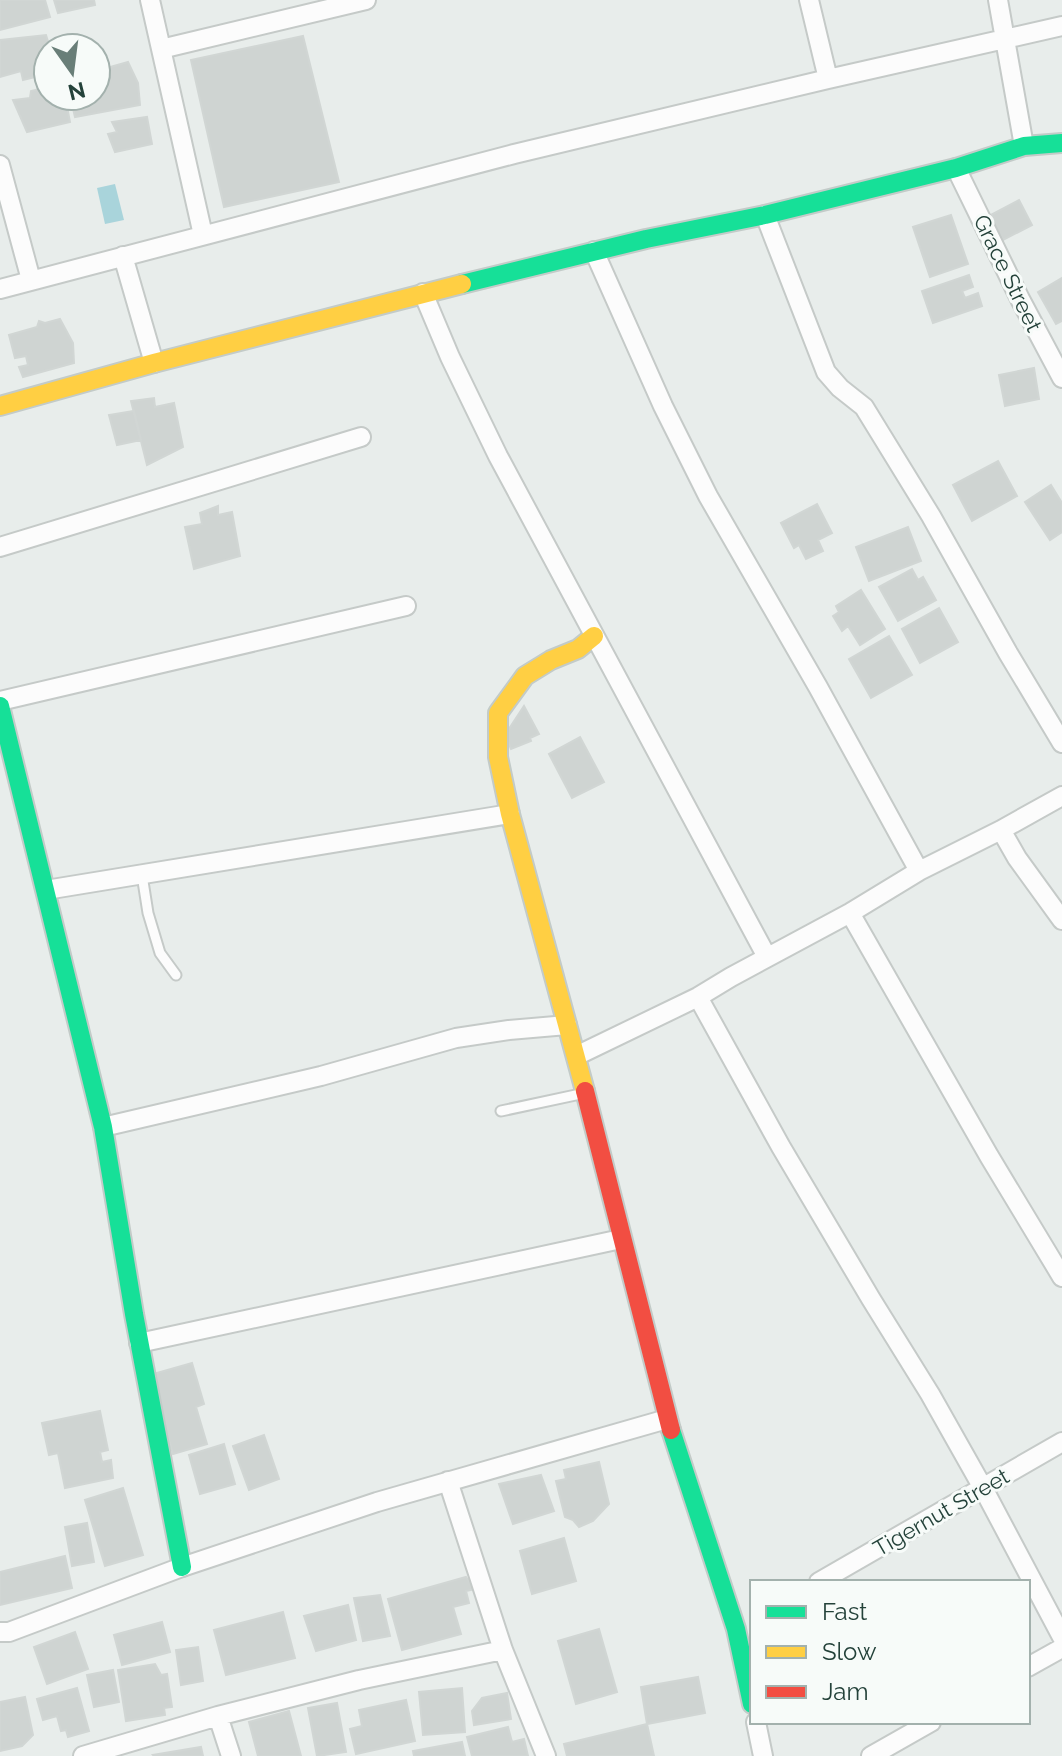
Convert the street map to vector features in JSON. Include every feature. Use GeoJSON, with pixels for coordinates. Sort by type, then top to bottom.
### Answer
{"type":"FeatureCollection","features":[{"type":"Feature","properties":{"kind":"street"},"geometry":{"type":"LineString","coordinates":[[150,0],[203,235]]}},
{"type":"Feature","properties":{"kind":"street"},"geometry":{"type":"LineString","coordinates":[[809,0],[828,79]]}},
{"type":"Feature","properties":{"kind":"street"},"geometry":{"type":"LineString","coordinates":[[998,0],[1024,146]]}},
{"type":"Feature","properties":{"kind":"street"},"geometry":{"type":"LineString","coordinates":[[161,49],[354,1]]}},
{"type":"Feature","properties":{"kind":"street"},"geometry":{"type":"LineString","coordinates":[[0,289],[514,154],[1062,26]]}},
{"type":"Feature","properties":{"kind":"street"},"geometry":{"type":"LineString","coordinates":[[0,406],[423,293],[646,239],[765,215],[956,168],[1024,146],[1062,143]]}},
{"type":"Feature","properties":{"kind":"street"},"geometry":{"type":"LineString","coordinates":[[0,165],[31,280]]}},
{"type":"Feature","properties":{"kind":"street","name":"Grace Street"},"geometry":{"type":"LineString","coordinates":[[956,168],[1062,378]]}},
{"type":"Feature","properties":{"kind":"street"},"geometry":{"type":"LineString","coordinates":[[765,215],[826,372],[864,407],[1062,743]]}},
{"type":"Feature","properties":{"kind":"street"},"geometry":{"type":"LineString","coordinates":[[594,251],[663,406],[708,496],[919,871]]}},
{"type":"Feature","properties":{"kind":"street"},"geometry":{"type":"LineString","coordinates":[[123,256],[154,363]]}},
{"type":"Feature","properties":{"kind":"street"},"geometry":{"type":"LineString","coordinates":[[423,293],[491,442],[767,957]]}},
{"type":"Feature","properties":{"kind":"street"},"geometry":{"type":"LineString","coordinates":[[0,547],[361,437]]}},
{"type":"Feature","properties":{"kind":"street"},"geometry":{"type":"LineString","coordinates":[[182,1567],[139,1343],[103,1127],[0,703],[406,606]]}},
{"type":"Feature","properties":{"kind":"street"},"geometry":{"type":"LineString","coordinates":[[594,636],[578,649],[551,660],[525,676],[498,713],[498,757],[510,814],[576,1056],[667,1419],[744,1625],[750,1684]]}},
{"type":"Feature","properties":{"kind":"street"},"geometry":{"type":"LineString","coordinates":[[576,1056],[698,997],[919,871],[1062,796]]}},
{"type":"Feature","properties":{"kind":"street"},"geometry":{"type":"LineString","coordinates":[[46,890],[510,814]]}},
{"type":"Feature","properties":{"kind":"street"},"geometry":{"type":"LineString","coordinates":[[1001,830],[1017,858],[1062,920]]}},
{"type":"Feature","properties":{"kind":"street"},"geometry":{"type":"LineString","coordinates":[[850,913],[1062,1277]]}},
{"type":"Feature","properties":{"kind":"street"},"geometry":{"type":"LineString","coordinates":[[698,997],[781,1147],[930,1394],[1062,1637]]}},
{"type":"Feature","properties":{"kind":"street"},"geometry":{"type":"LineString","coordinates":[[103,1127],[321,1076],[456,1038],[567,1025]]}},
{"type":"Feature","properties":{"kind":"street"},"geometry":{"type":"LineString","coordinates":[[139,1343],[621,1239]]}},
{"type":"Feature","properties":{"kind":"street"},"geometry":{"type":"LineString","coordinates":[[0,1632],[9,1632],[182,1567],[377,1502],[667,1419]]}},
{"type":"Feature","properties":{"kind":"street","name":"Tigernut Street"},"geometry":{"type":"LineString","coordinates":[[822,1580],[1062,1442]]}},
{"type":"Feature","properties":{"kind":"street"},"geometry":{"type":"LineString","coordinates":[[448,1481],[503,1650],[546,1756]]}},
{"type":"Feature","properties":{"kind":"street"},"geometry":{"type":"LineString","coordinates":[[1030,1666],[1062,1648]]}},
{"type":"Feature","properties":{"kind":"street"},"geometry":{"type":"LineString","coordinates":[[83,1756],[218,1716],[359,1680],[503,1650]]}},
{"type":"Feature","properties":{"kind":"street"},"geometry":{"type":"LineString","coordinates":[[218,1716],[231,1756]]}},
{"type":"Feature","properties":{"kind":"street"},"geometry":{"type":"LineString","coordinates":[[756,1724],[763,1756]]}},
{"type":"Feature","properties":{"kind":"street"},"geometry":{"type":"LineString","coordinates":[[871,1756],[927,1724]]}},
{"type":"Feature","properties":{"kind":"lane"},"geometry":{"type":"LineString","coordinates":[[142,875],[148,913],[160,953],[176,975]]}},
{"type":"Feature","properties":{"kind":"lane"},"geometry":{"type":"LineString","coordinates":[[501,1111],[585,1093]]}},
{"type":"Feature","properties":{"kind":"water"},"geometry":{"type":"Polygon","coordinates":[[[115,184],[124,220],[105,224],[97,188],[115,184]]]}},
{"type":"Feature","properties":{"kind":"building"},"geometry":{"type":"Polygon","coordinates":[[[0,0],[45,0],[50,17],[0,30],[0,0]]]}},
{"type":"Feature","properties":{"kind":"building"},"geometry":{"type":"Polygon","coordinates":[[[54,0],[94,0],[95,5],[58,13],[54,0]]]}},
{"type":"Feature","properties":{"kind":"building"},"geometry":{"type":"Polygon","coordinates":[[[303,36],[339,182],[224,207],[191,60],[303,36]]]}},
{"type":"Feature","properties":{"kind":"building"},"geometry":{"type":"Polygon","coordinates":[[[32,37],[32,78],[23,80],[21,71],[0,77],[0,40],[32,37]]]}},
{"type":"Feature","properties":{"kind":"building"},"geometry":{"type":"Polygon","coordinates":[[[128,62],[138,83],[140,105],[112,110],[112,66],[128,62]]]}},
{"type":"Feature","properties":{"kind":"building"},"geometry":{"type":"Polygon","coordinates":[[[31,91],[32,112],[68,112],[70,122],[27,132],[13,100],[30,98],[31,91]]]}},
{"type":"Feature","properties":{"kind":"building"},"geometry":{"type":"Polygon","coordinates":[[[74,112],[102,112],[75,117],[74,112]]]}},
{"type":"Feature","properties":{"kind":"building"},"geometry":{"type":"Polygon","coordinates":[[[147,117],[152,144],[115,152],[108,134],[117,132],[112,122],[147,117]]]}},
{"type":"Feature","properties":{"kind":"building"},"geometry":{"type":"Polygon","coordinates":[[[1019,200],[1032,225],[1003,240],[989,216],[1019,200]]]}},
{"type":"Feature","properties":{"kind":"building"},"geometry":{"type":"Polygon","coordinates":[[[951,215],[968,264],[930,277],[913,227],[951,215]]]}},
{"type":"Feature","properties":{"kind":"building"},"geometry":{"type":"Polygon","coordinates":[[[969,275],[973,287],[962,291],[965,298],[978,293],[982,306],[933,323],[922,291],[969,275]]]}},
{"type":"Feature","properties":{"kind":"building"},"geometry":{"type":"Polygon","coordinates":[[[1062,278],[1062,321],[1056,324],[1038,292],[1062,278]]]}},
{"type":"Feature","properties":{"kind":"building"},"geometry":{"type":"Polygon","coordinates":[[[60,319],[73,343],[74,363],[23,377],[19,367],[28,365],[26,356],[15,358],[9,335],[37,327],[39,321],[45,323],[60,319]]]}},
{"type":"Feature","properties":{"kind":"building"},"geometry":{"type":"Polygon","coordinates":[[[1034,368],[1039,399],[1005,406],[999,375],[1034,368]]]}},
{"type":"Feature","properties":{"kind":"building"},"geometry":{"type":"Polygon","coordinates":[[[154,398],[155,407],[174,403],[183,447],[147,465],[131,401],[154,398]]]}},
{"type":"Feature","properties":{"kind":"building"},"geometry":{"type":"Polygon","coordinates":[[[134,411],[141,440],[117,445],[109,415],[134,411]]]}},
{"type":"Feature","properties":{"kind":"building"},"geometry":{"type":"Polygon","coordinates":[[[998,461],[1017,496],[972,521],[953,485],[998,461]]]}},
{"type":"Feature","properties":{"kind":"building"},"geometry":{"type":"Polygon","coordinates":[[[1051,485],[1062,503],[1062,532],[1050,540],[1025,502],[1051,485]]]}},
{"type":"Feature","properties":{"kind":"building"},"geometry":{"type":"Polygon","coordinates":[[[817,504],[832,533],[818,540],[823,551],[806,559],[799,545],[794,548],[781,523],[817,504]]]}},
{"type":"Feature","properties":{"kind":"building"},"geometry":{"type":"Polygon","coordinates":[[[218,506],[218,515],[232,512],[240,556],[194,569],[185,527],[202,524],[200,513],[218,506]]]}},
{"type":"Feature","properties":{"kind":"building"},"geometry":{"type":"Polygon","coordinates":[[[908,527],[921,561],[869,581],[856,547],[908,527]]]}},
{"type":"Feature","properties":{"kind":"building"},"geometry":{"type":"Polygon","coordinates":[[[912,569],[918,580],[923,577],[936,600],[898,621],[879,587],[912,569]]]}},
{"type":"Feature","properties":{"kind":"building"},"geometry":{"type":"Polygon","coordinates":[[[861,590],[885,629],[860,645],[848,626],[842,631],[833,616],[839,612],[836,606],[861,590]]]}},
{"type":"Feature","properties":{"kind":"building"},"geometry":{"type":"Polygon","coordinates":[[[939,608],[958,642],[920,663],[902,629],[939,608]]]}},
{"type":"Feature","properties":{"kind":"building"},"geometry":{"type":"Polygon","coordinates":[[[889,636],[912,675],[871,698],[849,659],[889,636]]]}},
{"type":"Feature","properties":{"kind":"building"},"geometry":{"type":"Polygon","coordinates":[[[524,706],[539,734],[511,749],[505,735],[524,706]]]}},
{"type":"Feature","properties":{"kind":"building"},"geometry":{"type":"Polygon","coordinates":[[[580,737],[604,782],[572,798],[549,754],[580,737]]]}},
{"type":"Feature","properties":{"kind":"building"},"geometry":{"type":"Polygon","coordinates":[[[192,1363],[204,1404],[196,1407],[207,1444],[173,1454],[150,1375],[192,1363]]]}},
{"type":"Feature","properties":{"kind":"building"},"geometry":{"type":"Polygon","coordinates":[[[100,1411],[108,1450],[100,1452],[102,1462],[111,1460],[113,1478],[65,1488],[58,1453],[49,1455],[42,1423],[100,1411]]]}},
{"type":"Feature","properties":{"kind":"building"},"geometry":{"type":"Polygon","coordinates":[[[264,1435],[279,1479],[249,1490],[233,1446],[264,1435]]]}},
{"type":"Feature","properties":{"kind":"building"},"geometry":{"type":"Polygon","coordinates":[[[224,1444],[235,1484],[200,1494],[189,1455],[224,1444]]]}},
{"type":"Feature","properties":{"kind":"building"},"geometry":{"type":"Polygon","coordinates":[[[599,1462],[609,1504],[593,1521],[579,1527],[565,1517],[556,1481],[566,1479],[564,1470],[599,1462]]]}},
{"type":"Feature","properties":{"kind":"building"},"geometry":{"type":"Polygon","coordinates":[[[541,1475],[554,1511],[513,1524],[499,1484],[541,1475]]]}},
{"type":"Feature","properties":{"kind":"building"},"geometry":{"type":"Polygon","coordinates":[[[123,1488],[143,1555],[105,1566],[85,1500],[123,1488]]]}},
{"type":"Feature","properties":{"kind":"building"},"geometry":{"type":"Polygon","coordinates":[[[87,1523],[94,1562],[72,1566],[65,1527],[87,1523]]]}},
{"type":"Feature","properties":{"kind":"building"},"geometry":{"type":"Polygon","coordinates":[[[564,1538],[576,1581],[532,1594],[520,1551],[564,1538]]]}},
{"type":"Feature","properties":{"kind":"building"},"geometry":{"type":"Polygon","coordinates":[[[65,1556],[72,1588],[0,1605],[0,1572],[65,1556]]]}},
{"type":"Feature","properties":{"kind":"building"},"geometry":{"type":"Polygon","coordinates":[[[466,1577],[475,1589],[466,1591],[469,1603],[453,1607],[461,1634],[402,1650],[388,1599],[466,1577]]]}},
{"type":"Feature","properties":{"kind":"building"},"geometry":{"type":"Polygon","coordinates":[[[380,1595],[390,1636],[363,1641],[354,1598],[380,1595]]]}},
{"type":"Feature","properties":{"kind":"building"},"geometry":{"type":"Polygon","coordinates":[[[348,1605],[356,1640],[316,1651],[304,1616],[348,1605]]]}},
{"type":"Feature","properties":{"kind":"building"},"geometry":{"type":"Polygon","coordinates":[[[283,1612],[295,1658],[226,1675],[214,1630],[283,1612]]]}},
{"type":"Feature","properties":{"kind":"building"},"geometry":{"type":"Polygon","coordinates":[[[162,1622],[170,1652],[122,1665],[114,1635],[162,1622]]]}},
{"type":"Feature","properties":{"kind":"building"},"geometry":{"type":"Polygon","coordinates":[[[599,1629],[617,1692],[576,1704],[558,1641],[599,1629]]]}},
{"type":"Feature","properties":{"kind":"building"},"geometry":{"type":"Polygon","coordinates":[[[75,1632],[88,1669],[47,1684],[34,1647],[75,1632]]]}},
{"type":"Feature","properties":{"kind":"building"},"geometry":{"type":"Polygon","coordinates":[[[198,1647],[203,1681],[181,1685],[176,1650],[198,1647]]]}},
{"type":"Feature","properties":{"kind":"building"},"geometry":{"type":"Polygon","coordinates":[[[155,1664],[161,1675],[167,1674],[172,1707],[164,1708],[165,1715],[126,1721],[118,1670],[155,1664]]]}},
{"type":"Feature","properties":{"kind":"building"},"geometry":{"type":"Polygon","coordinates":[[[113,1670],[119,1702],[94,1707],[87,1675],[113,1670]]]}},
{"type":"Feature","properties":{"kind":"building"},"geometry":{"type":"Polygon","coordinates":[[[698,1677],[705,1713],[647,1724],[641,1687],[698,1677]]]}},
{"type":"Feature","properties":{"kind":"building"},"geometry":{"type":"Polygon","coordinates":[[[77,1688],[89,1731],[68,1737],[66,1730],[61,1731],[57,1716],[43,1720],[37,1699],[77,1688]]]}},
{"type":"Feature","properties":{"kind":"building"},"geometry":{"type":"Polygon","coordinates":[[[462,1688],[465,1732],[423,1735],[419,1692],[462,1688]]]}},
{"type":"Feature","properties":{"kind":"building"},"geometry":{"type":"Polygon","coordinates":[[[507,1693],[511,1719],[474,1725],[472,1711],[482,1698],[507,1693]]]}},
{"type":"Feature","properties":{"kind":"building"},"geometry":{"type":"Polygon","coordinates":[[[25,1697],[33,1735],[22,1746],[0,1751],[0,1702],[25,1697]]]}},
{"type":"Feature","properties":{"kind":"building"},"geometry":{"type":"Polygon","coordinates":[[[406,1700],[415,1741],[356,1754],[350,1729],[362,1726],[359,1710],[406,1700]]]}},
{"type":"Feature","properties":{"kind":"building"},"geometry":{"type":"Polygon","coordinates":[[[337,1703],[346,1752],[317,1756],[308,1708],[337,1703]]]}},
{"type":"Feature","properties":{"kind":"building"},"geometry":{"type":"Polygon","coordinates":[[[289,1711],[301,1756],[258,1756],[249,1722],[289,1711]]]}},
{"type":"Feature","properties":{"kind":"building"},"geometry":{"type":"Polygon","coordinates":[[[647,1724],[654,1756],[567,1756],[564,1744],[647,1724]]]}},
{"type":"Feature","properties":{"kind":"building"},"geometry":{"type":"Polygon","coordinates":[[[508,1727],[512,1742],[524,1739],[528,1756],[472,1756],[467,1737],[508,1727]]]}},
{"type":"Feature","properties":{"kind":"building"},"geometry":{"type":"Polygon","coordinates":[[[462,1742],[465,1756],[414,1756],[413,1751],[462,1742]]]}},
{"type":"Feature","properties":{"kind":"building"},"geometry":{"type":"Polygon","coordinates":[[[201,1747],[203,1756],[153,1755],[201,1747]]]}},
{"type":"Feature","properties":{"kind":"traffic: fast"},"geometry":{"type":"LineString","coordinates":[[462,284],[646,239],[765,215],[956,168],[1024,146],[1062,143]]}},
{"type":"Feature","properties":{"kind":"traffic: fast"},"geometry":{"type":"LineString","coordinates":[[0,706],[103,1127],[134,1314],[182,1567]]}},
{"type":"Feature","properties":{"kind":"traffic: fast"},"geometry":{"type":"LineString","coordinates":[[671,1430],[736,1629],[750,1695]]}},
{"type":"Feature","properties":{"kind":"traffic: slow"},"geometry":{"type":"LineString","coordinates":[[0,406],[462,284]]}},
{"type":"Feature","properties":{"kind":"traffic: slow"},"geometry":{"type":"LineString","coordinates":[[585,1091],[510,814],[498,757],[498,713],[525,676],[551,660],[578,649],[594,636]]}},
{"type":"Feature","properties":{"kind":"traffic: jam"},"geometry":{"type":"LineString","coordinates":[[585,1091],[671,1430]]}}]}
